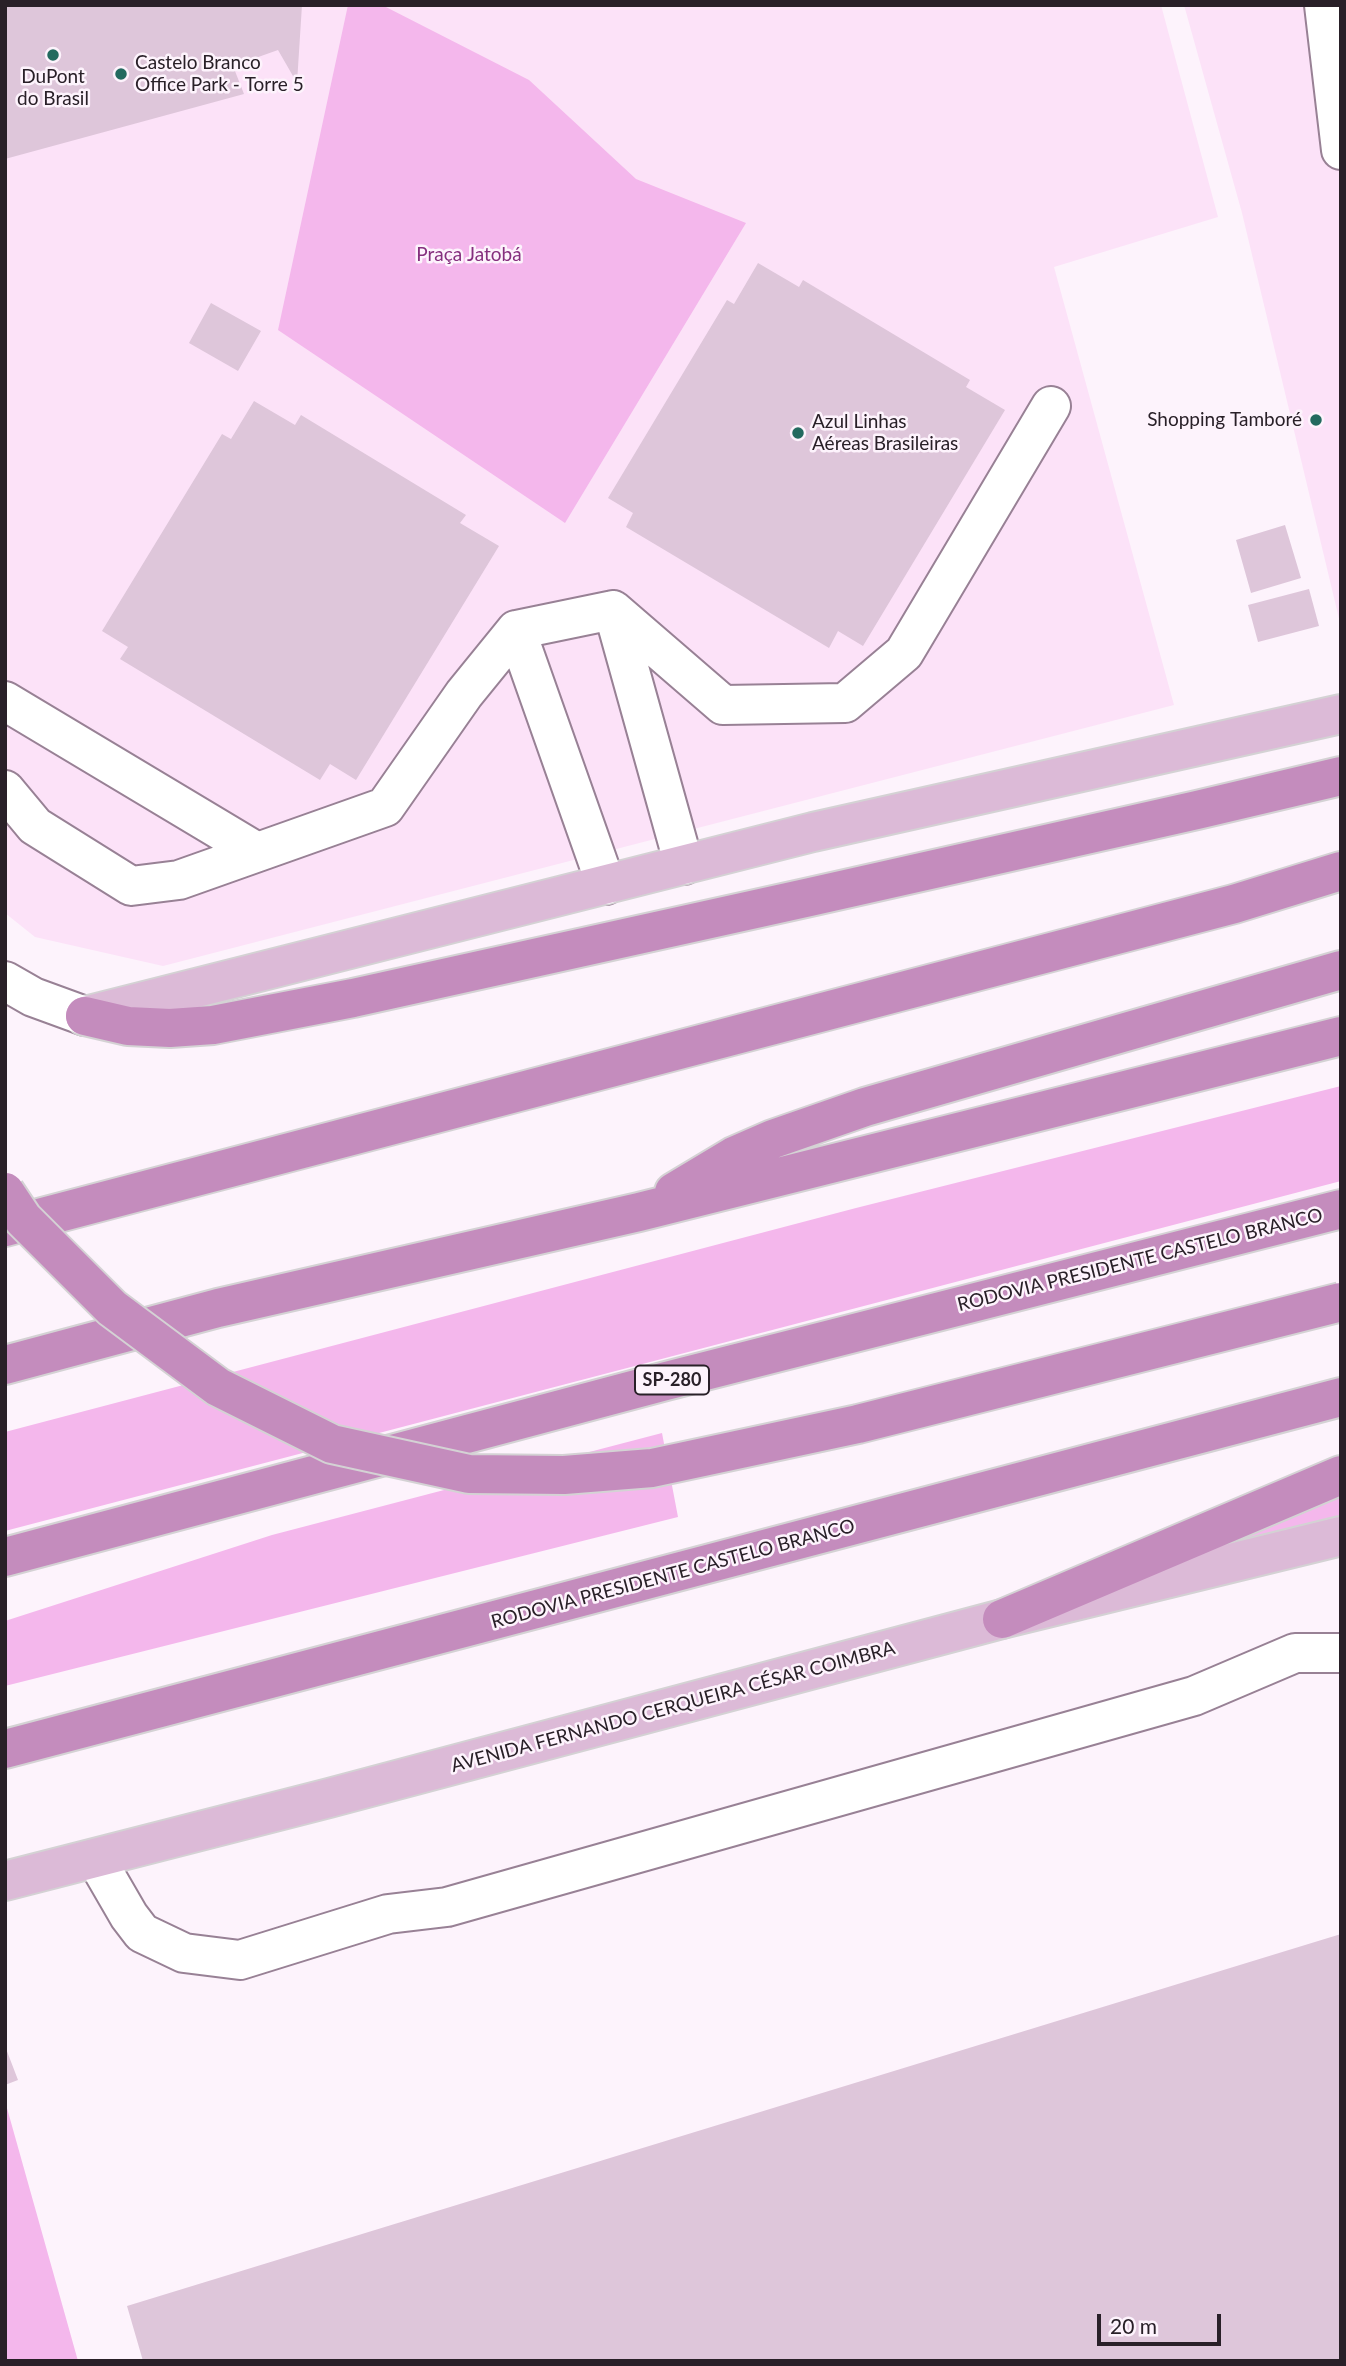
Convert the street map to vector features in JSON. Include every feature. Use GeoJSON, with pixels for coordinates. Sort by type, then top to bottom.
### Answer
{"type":"FeatureCollection","features":[{"type":"Feature","properties":{"kind":"highway"},"geometry":{"type":"LineString","coordinates":[[85,1016],[128,1026],[170,1028],[213,1024],[353,998],[1341,776]]}},
{"type":"Feature","properties":{"kind":"highway"},"geometry":{"type":"LineString","coordinates":[[5,1227],[1234,904],[1341,871]]}},
{"type":"Feature","properties":{"kind":"highway"},"geometry":{"type":"LineString","coordinates":[[639,1212],[734,1156],[773,1139],[865,1107],[1341,970]]}},
{"type":"Feature","properties":{"kind":"highway"},"geometry":{"type":"LineString","coordinates":[[5,1366],[218,1308],[639,1212],[1341,1036]]}},
{"type":"Feature","properties":{"kind":"highway"},"geometry":{"type":"LineString","coordinates":[[5,1192],[23,1219],[112,1308],[218,1387],[332,1444],[469,1474],[564,1475],[652,1468],[858,1424],[1341,1302]]}},
{"type":"Feature","properties":{"kind":"highway","name":"RODOVIA PRESIDENTE CASTELO BRANCO"},"geometry":{"type":"LineString","coordinates":[[5,1557],[666,1381],[1341,1209]]}},
{"type":"Feature","properties":{"kind":"highway","name":"RODOVIA PRESIDENTE CASTELO BRANCO"},"geometry":{"type":"LineString","coordinates":[[5,1749],[1341,1397]]}},
{"type":"Feature","properties":{"kind":"highway"},"geometry":{"type":"LineString","coordinates":[[1002,1619],[1341,1475]]}},
{"type":"Feature","properties":{"kind":"highway"},"geometry":{"type":"LineString","coordinates":[[5,1742],[60,1735]]}},
{"type":"Feature","properties":{"kind":"main road"},"geometry":{"type":"LineString","coordinates":[[85,1016],[813,832],[1341,714]]}},
{"type":"Feature","properties":{"kind":"main road","name":"AVENIDA FERNANDO CERQUEIRA CÉSAR COIMBRA"},"geometry":{"type":"LineString","coordinates":[[5,1881],[1002,1619],[1341,1536]]}},
{"type":"Feature","properties":{"kind":"street"},"geometry":{"type":"LineString","coordinates":[[1324,5],[1341,150]]}},
{"type":"Feature","properties":{"kind":"street"},"geometry":{"type":"LineString","coordinates":[[613,610],[723,705],[845,703],[904,653],[1051,406]]}},
{"type":"Feature","properties":{"kind":"street"},"geometry":{"type":"LineString","coordinates":[[5,790],[35,826],[131,886],[179,880],[384,807],[464,694],[516,630],[613,610]]}},
{"type":"Feature","properties":{"kind":"street"},"geometry":{"type":"LineString","coordinates":[[613,610],[684,865]]}},
{"type":"Feature","properties":{"kind":"street"},"geometry":{"type":"LineString","coordinates":[[516,630],[606,885]]}},
{"type":"Feature","properties":{"kind":"street"},"geometry":{"type":"LineString","coordinates":[[5,701],[257,852]]}},
{"type":"Feature","properties":{"kind":"street"},"geometry":{"type":"LineString","coordinates":[[5,981],[33,997],[85,1016]]}},
{"type":"Feature","properties":{"kind":"street"},"geometry":{"type":"LineString","coordinates":[[96,1858],[129,1916],[142,1933],[184,1953],[240,1961],[388,1914],[447,1907],[1194,1696],[1296,1653],[1341,1653]]}},
{"type":"Feature","properties":{"kind":"shaded area"},"geometry":{"type":"Polygon","coordinates":[[[5,5],[1161,5],[1218,217],[1054,267],[1174,705],[163,966],[35,937],[5,913],[5,5]]]}},
{"type":"Feature","properties":{"kind":"shaded area","name":"Shopping Tamboré"},"geometry":{"type":"Polygon","coordinates":[[[1184,5],[1341,5],[1341,627],[1242,213],[1184,5]]]}},
{"type":"Feature","properties":{"kind":"green space","name":"Praça Jatobá"},"geometry":{"type":"Polygon","coordinates":[[[348,5],[382,5],[529,80],[636,179],[746,223],[565,523],[278,330],[348,5]]]}},
{"type":"Feature","properties":{"kind":"green space"},"geometry":{"type":"Polygon","coordinates":[[[1341,1086],[1341,1181],[5,1531],[5,1432],[856,1208],[1341,1086]]]}},
{"type":"Feature","properties":{"kind":"green space"},"geometry":{"type":"Polygon","coordinates":[[[662,1433],[678,1517],[5,1686],[5,1621],[272,1535],[662,1433]]]}},
{"type":"Feature","properties":{"kind":"green space"},"geometry":{"type":"Polygon","coordinates":[[[1341,1497],[1341,1520],[1158,1568],[1311,1508],[1341,1497]]]}},
{"type":"Feature","properties":{"kind":"green space"},"geometry":{"type":"Polygon","coordinates":[[[5,2101],[78,2361],[5,2361],[5,2101]]]}},
{"type":"Feature","properties":{"kind":"building","name":"Castelo Branco Office Park - Torre 5"},"geometry":{"type":"Polygon","coordinates":[[[5,5],[302,5],[297,83],[278,50],[233,66],[244,94],[5,159],[5,5]]]}},
{"type":"Feature","properties":{"kind":"building"},"geometry":{"type":"Polygon","coordinates":[[[758,263],[799,287],[803,280],[970,380],[966,387],[1005,410],[863,646],[838,631],[829,648],[626,527],[633,513],[608,498],[727,300],[734,304],[758,263]]]}},
{"type":"Feature","properties":{"kind":"building"},"geometry":{"type":"Polygon","coordinates":[[[211,303],[261,331],[238,371],[189,343],[211,303]]]}},
{"type":"Feature","properties":{"kind":"building"},"geometry":{"type":"Polygon","coordinates":[[[254,401],[295,425],[301,415],[466,515],[460,523],[499,546],[356,780],[330,764],[320,780],[120,659],[128,647],[102,631],[222,434],[231,439],[254,401]]]}},
{"type":"Feature","properties":{"kind":"building"},"geometry":{"type":"Polygon","coordinates":[[[1285,525],[1301,578],[1251,593],[1236,540],[1285,525]]]}},
{"type":"Feature","properties":{"kind":"building"},"geometry":{"type":"Polygon","coordinates":[[[1309,589],[1319,626],[1258,642],[1248,605],[1309,589]]]}},
{"type":"Feature","properties":{"kind":"building"},"geometry":{"type":"Polygon","coordinates":[[[1341,1934],[1341,2361],[143,2361],[127,2306],[1341,1934]]]}},
{"type":"Feature","properties":{"kind":"building"},"geometry":{"type":"Polygon","coordinates":[[[5,2046],[18,2080],[5,2085],[5,2046]]]}},
{"type":"Feature","properties":{"kind":"place","name":"DuPont do Brasil"},"geometry":{"type":"Point","coordinates":[53,55]}},
{"type":"Feature","properties":{"kind":"place","name":"Castelo Branco Office Park - Torre 5"},"geometry":{"type":"Point","coordinates":[121,74]}},
{"type":"Feature","properties":{"kind":"place","name":"Shopping Tamboré"},"geometry":{"type":"Point","coordinates":[1316,420]}},
{"type":"Feature","properties":{"kind":"place","name":"Azul Linhas Aéreas Brasileiras"},"geometry":{"type":"Point","coordinates":[798,433]}}]}
